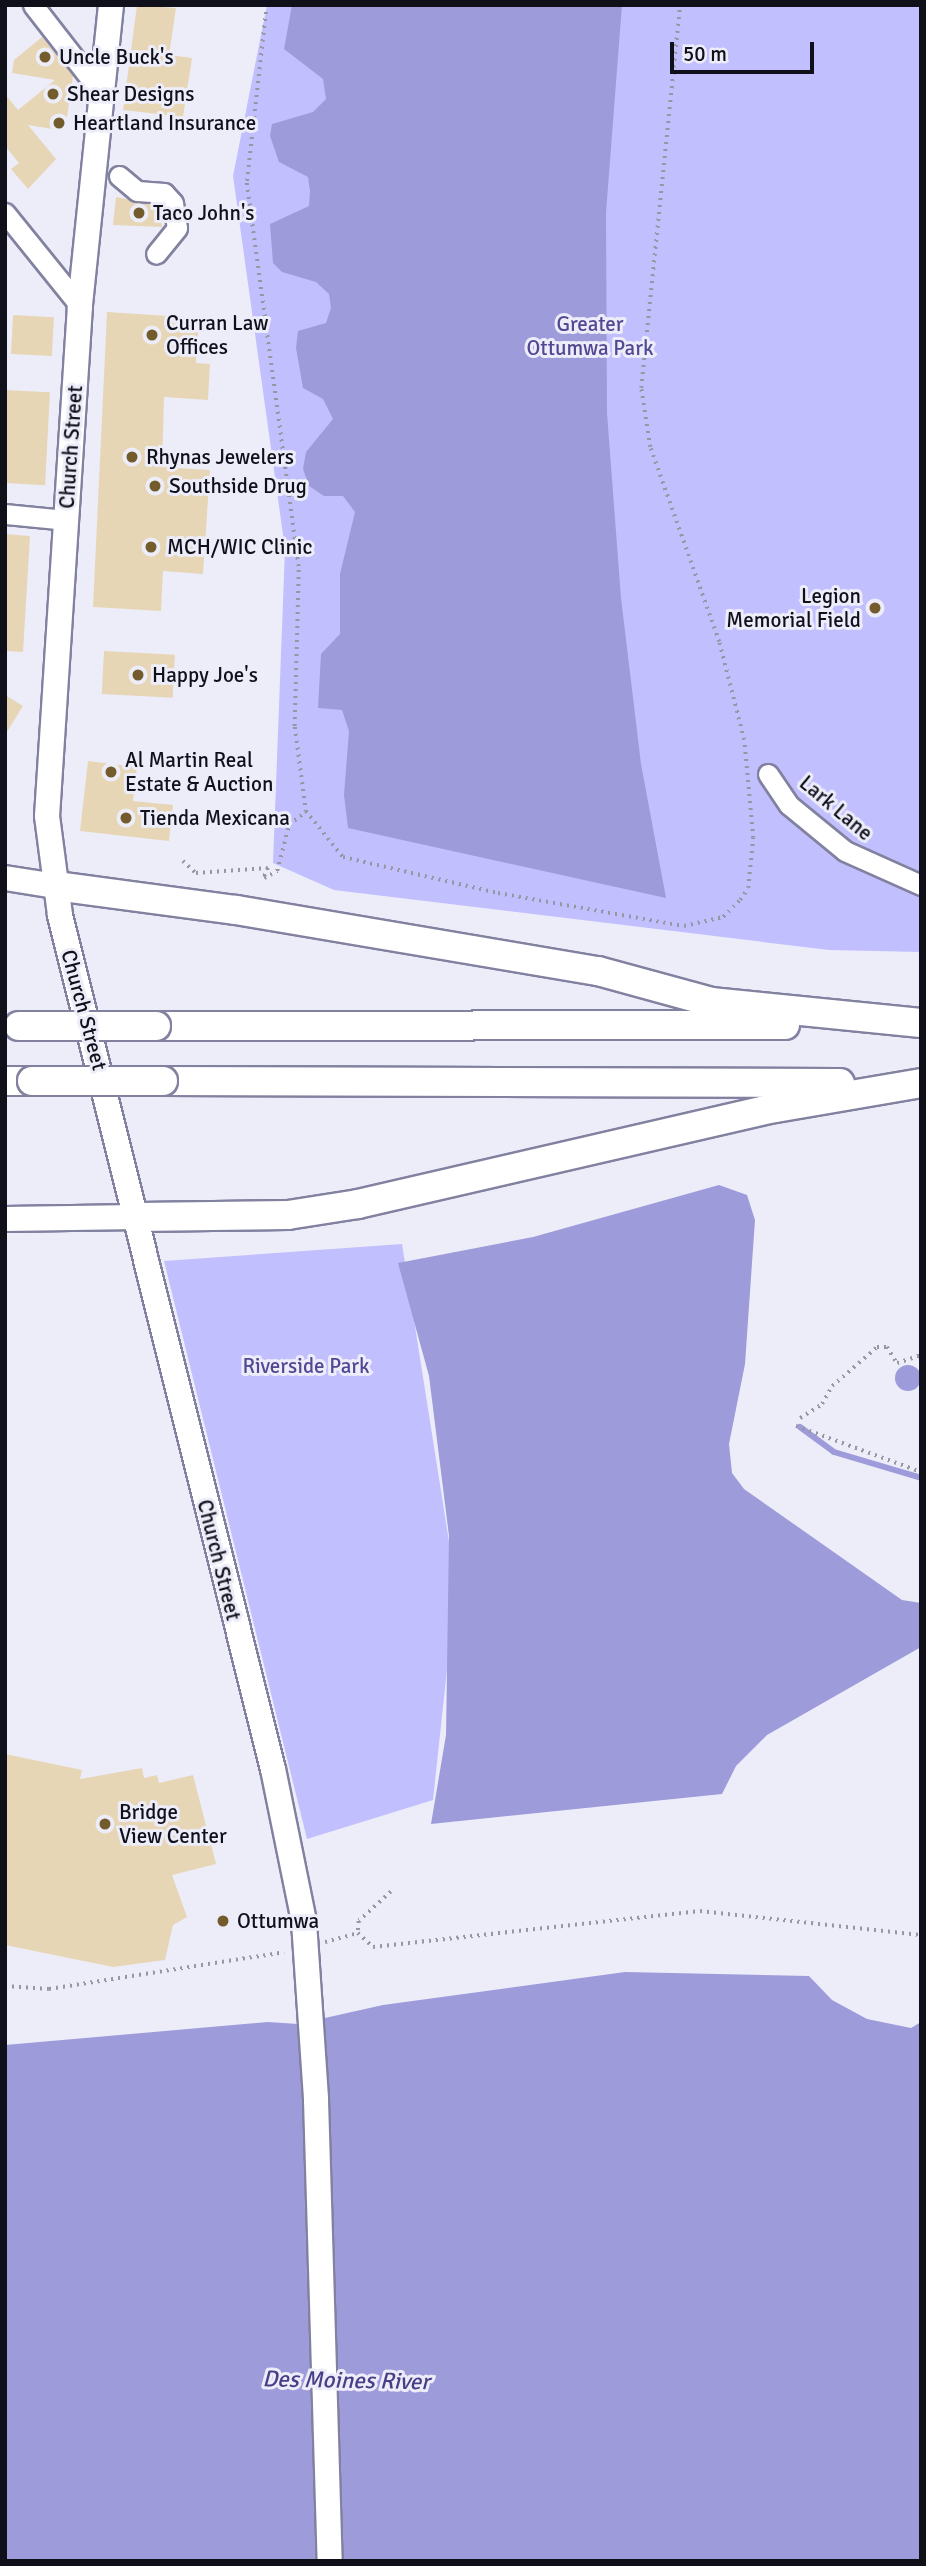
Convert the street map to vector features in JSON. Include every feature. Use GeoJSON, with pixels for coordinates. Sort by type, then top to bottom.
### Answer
{"type":"FeatureCollection","features":[{"type":"Feature","properties":{"kind":"highway"},"geometry":{"type":"LineString","coordinates":[[56,886],[571,966],[711,1002],[921,1024]]}},
{"type":"Feature","properties":{"kind":"highway"},"geometry":{"type":"LineString","coordinates":[[12,1026],[921,1024]]}},
{"type":"Feature","properties":{"kind":"highway"},"geometry":{"type":"LineString","coordinates":[[18,1081],[921,1083]]}},
{"type":"Feature","properties":{"kind":"highway"},"geometry":{"type":"LineString","coordinates":[[138,1217],[288,1215],[358,1204],[775,1108],[921,1083]]}},
{"type":"Feature","properties":{"kind":"main road","name":"Church Street"},"geometry":{"type":"LineString","coordinates":[[111,5],[100,91],[80,306],[47,816],[56,886],[273,1769],[306,1948],[311,1994],[330,2561]]}},
{"type":"Feature","properties":{"kind":"main road"},"geometry":{"type":"LineString","coordinates":[[5,878],[56,886]]}},
{"type":"Feature","properties":{"kind":"main road"},"geometry":{"type":"LineString","coordinates":[[5,1219],[138,1217]]}},
{"type":"Feature","properties":{"kind":"street"},"geometry":{"type":"LineString","coordinates":[[33,5],[100,91]]}},
{"type":"Feature","properties":{"kind":"street"},"geometry":{"type":"LineString","coordinates":[[119,176],[137,191],[164,193],[173,203],[177,228],[156,254]]}},
{"type":"Feature","properties":{"kind":"street"},"geometry":{"type":"LineString","coordinates":[[5,213],[80,306]]}},
{"type":"Feature","properties":{"kind":"street"},"geometry":{"type":"LineString","coordinates":[[5,514],[66,520]]}},
{"type":"Feature","properties":{"kind":"street","name":"Lark Lane"},"geometry":{"type":"LineString","coordinates":[[768,774],[789,805],[845,851],[921,885]]}},
{"type":"Feature","properties":{"kind":"path"},"geometry":{"type":"LineString","coordinates":[[267,5],[247,183],[299,570],[295,727],[306,811],[343,857],[643,920],[705,923],[723,917],[748,888],[753,838],[744,740],[719,642],[650,447],[641,388],[680,5]]}},
{"type":"Feature","properties":{"kind":"path"},"geometry":{"type":"LineString","coordinates":[[183,861],[196,873],[268,868],[264,878],[277,871],[289,825],[306,811]]}},
{"type":"Feature","properties":{"kind":"path"},"geometry":{"type":"LineString","coordinates":[[800,1418],[822,1404],[832,1386],[877,1347],[887,1347],[897,1363],[921,1355]]}},
{"type":"Feature","properties":{"kind":"path"},"geometry":{"type":"LineString","coordinates":[[796,1426],[921,1472]]}},
{"type":"Feature","properties":{"kind":"path"},"geometry":{"type":"LineString","coordinates":[[358,1933],[359,1921],[391,1892]]}},
{"type":"Feature","properties":{"kind":"path"},"geometry":{"type":"LineString","coordinates":[[358,1933],[373,1947],[388,1947],[700,1911],[921,1935]]}},
{"type":"Feature","properties":{"kind":"path"},"geometry":{"type":"LineString","coordinates":[[5,1986],[49,1989],[306,1948],[358,1933]]}},
{"type":"Feature","properties":{"kind":"green space","name":"Greater Ottumwa Park"},"geometry":{"type":"Polygon","coordinates":[[[267,5],[921,5],[921,952],[829,950],[334,890],[273,863],[285,549],[233,176],[267,5]]]}},
{"type":"Feature","properties":{"kind":"green space","name":"Riverside Park"},"geometry":{"type":"Polygon","coordinates":[[[402,1244],[456,1586],[433,1800],[307,1839],[164,1261],[402,1244]]]}},
{"type":"Feature","properties":{"kind":"water"},"geometry":{"type":"Polygon","coordinates":[[[292,5],[622,5],[606,213],[607,413],[621,598],[641,764],[666,898],[348,828],[344,795],[349,731],[342,710],[318,708],[321,654],[340,634],[340,574],[355,512],[343,496],[324,496],[309,486],[303,469],[306,452],[333,419],[323,399],[303,388],[296,348],[298,331],[326,323],[331,308],[329,294],[316,282],[282,272],[273,263],[270,224],[309,206],[310,191],[308,177],[279,162],[270,136],[272,124],[313,112],[326,99],[323,79],[284,49],[292,5]]]}},
{"type":"Feature","properties":{"kind":"water"},"geometry":{"type":"Polygon","coordinates":[[[719,1185],[747,1195],[755,1220],[745,1364],[729,1444],[732,1473],[744,1489],[902,1600],[921,1603],[921,1647],[767,1735],[736,1766],[722,1794],[431,1824],[446,1735],[449,1536],[429,1376],[398,1263],[533,1237],[719,1185]]]}},
{"type":"Feature","properties":{"kind":"water"},"geometry":{"type":"Polygon","coordinates":[[[908,1365],[917,1369],[921,1378],[917,1387],[908,1391],[899,1387],[895,1378],[899,1369],[908,1365]]]}},
{"type":"Feature","properties":{"kind":"water","name":"Des Moines River"},"geometry":{"type":"Polygon","coordinates":[[[625,1972],[809,1976],[832,2000],[867,2019],[911,2028],[921,2022],[921,2561],[5,2561],[5,2045],[268,2022],[298,2024],[383,2005],[625,1972]]]}},
{"type":"Feature","properties":{"kind":"building"},"geometry":{"type":"Polygon","coordinates":[[[137,5],[176,8],[169,55],[192,58],[183,117],[123,110],[137,5]]]}},
{"type":"Feature","properties":{"kind":"building"},"geometry":{"type":"Polygon","coordinates":[[[42,37],[73,76],[65,131],[28,125],[56,159],[28,189],[11,169],[19,163],[5,146],[5,94],[18,110],[55,80],[12,73],[14,60],[42,37]]]}},
{"type":"Feature","properties":{"kind":"building","name":"Taco John's"},"geometry":{"type":"Polygon","coordinates":[[[116,197],[158,205],[162,227],[113,225],[116,197]]]}},
{"type":"Feature","properties":{"kind":"building"},"geometry":{"type":"Polygon","coordinates":[[[107,312],[199,318],[196,363],[210,364],[208,400],[164,397],[162,467],[210,470],[203,574],[163,571],[161,611],[93,607],[107,312]]]}},
{"type":"Feature","properties":{"kind":"building"},"geometry":{"type":"Polygon","coordinates":[[[13,315],[54,317],[52,356],[11,354],[13,315]]]}},
{"type":"Feature","properties":{"kind":"building"},"geometry":{"type":"Polygon","coordinates":[[[5,390],[50,392],[45,485],[5,483],[5,390]]]}},
{"type":"Feature","properties":{"kind":"building"},"geometry":{"type":"Polygon","coordinates":[[[5,534],[30,536],[23,652],[5,651],[5,534]]]}},
{"type":"Feature","properties":{"kind":"building","name":"Happy Joe's"},"geometry":{"type":"Polygon","coordinates":[[[104,651],[175,655],[173,698],[102,694],[104,651]]]}},
{"type":"Feature","properties":{"kind":"building"},"geometry":{"type":"Polygon","coordinates":[[[5,695],[23,706],[5,735],[5,695]]]}},
{"type":"Feature","properties":{"kind":"building","name":"Tienda Mexicana"},"geometry":{"type":"Polygon","coordinates":[[[88,761],[137,767],[133,801],[173,805],[169,841],[80,831],[88,761]]]}},
{"type":"Feature","properties":{"kind":"building","name":"Bridge View Center"},"geometry":{"type":"Polygon","coordinates":[[[5,1754],[82,1770],[80,1779],[142,1768],[144,1778],[157,1775],[159,1783],[193,1775],[216,1864],[172,1875],[187,1917],[173,1925],[165,1960],[113,1967],[5,1945],[5,1754]]]}},
{"type":"Feature","properties":{"kind":"waterway"},"geometry":{"type":"LineString","coordinates":[[800,1427],[834,1452],[921,1478]]}},
{"type":"Feature","properties":{"kind":"place","name":"Uncle Buck's"},"geometry":{"type":"Point","coordinates":[45,57]}},
{"type":"Feature","properties":{"kind":"place","name":"Shear Designs"},"geometry":{"type":"Point","coordinates":[53,94]}},
{"type":"Feature","properties":{"kind":"place","name":"Heartland Insurance"},"geometry":{"type":"Point","coordinates":[59,123]}},
{"type":"Feature","properties":{"kind":"place","name":"Taco John's"},"geometry":{"type":"Point","coordinates":[139,213]}},
{"type":"Feature","properties":{"kind":"place","name":"Curran Law Offices"},"geometry":{"type":"Point","coordinates":[152,335]}},
{"type":"Feature","properties":{"kind":"place","name":"Rhynas Jewelers"},"geometry":{"type":"Point","coordinates":[132,457]}},
{"type":"Feature","properties":{"kind":"place","name":"Southside Drug"},"geometry":{"type":"Point","coordinates":[155,486]}},
{"type":"Feature","properties":{"kind":"place","name":"MCH/WIC Clinic"},"geometry":{"type":"Point","coordinates":[151,547]}},
{"type":"Feature","properties":{"kind":"place","name":"Legion Memorial Field"},"geometry":{"type":"Point","coordinates":[875,608]}},
{"type":"Feature","properties":{"kind":"place","name":"Happy Joe's"},"geometry":{"type":"Point","coordinates":[138,675]}},
{"type":"Feature","properties":{"kind":"place","name":"Al Martin Real Estate & Auction"},"geometry":{"type":"Point","coordinates":[111,772]}},
{"type":"Feature","properties":{"kind":"place","name":"Tienda Mexicana"},"geometry":{"type":"Point","coordinates":[126,818]}},
{"type":"Feature","properties":{"kind":"place","name":"Bridge View Center"},"geometry":{"type":"Point","coordinates":[105,1824]}},
{"type":"Feature","properties":{"kind":"place","name":"Ottumwa"},"geometry":{"type":"Point","coordinates":[223,1921]}}]}
